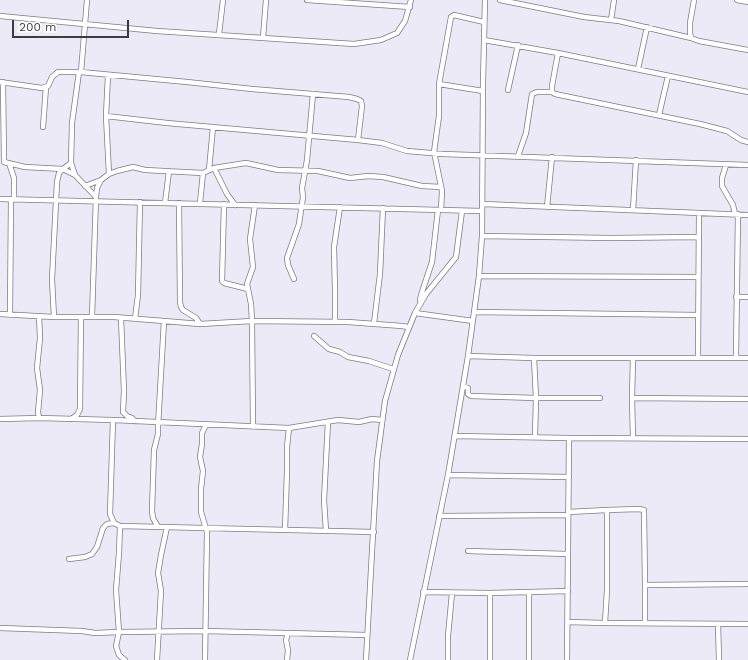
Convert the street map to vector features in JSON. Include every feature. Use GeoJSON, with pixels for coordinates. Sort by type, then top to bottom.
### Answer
{"type":"FeatureCollection","features":[{"type":"Feature","properties":{"kind":"street"},"geometry":{"type":"LineString","coordinates":[[75,175],[71,162],[73,110],[80,72],[86,0]]}},
{"type":"Feature","properties":{"kind":"street"},"geometry":{"type":"LineString","coordinates":[[220,34],[223,0]]}},
{"type":"Feature","properties":{"kind":"street"},"geometry":{"type":"LineString","coordinates":[[263,38],[266,0]]}},
{"type":"Feature","properties":{"kind":"street"},"geometry":{"type":"LineString","coordinates":[[307,0],[410,8]]}},
{"type":"Feature","properties":{"kind":"street"},"geometry":{"type":"LineString","coordinates":[[0,16],[343,44],[372,42],[397,33],[405,21],[410,8],[411,0]]}},
{"type":"Feature","properties":{"kind":"street"},"geometry":{"type":"LineString","coordinates":[[410,660],[448,475],[468,356],[479,276],[483,204],[485,0]]}},
{"type":"Feature","properties":{"kind":"street"},"geometry":{"type":"LineString","coordinates":[[500,0],[584,18],[611,20],[647,27],[699,41],[748,50]]}},
{"type":"Feature","properties":{"kind":"street"},"geometry":{"type":"LineString","coordinates":[[611,20],[614,0]]}},
{"type":"Feature","properties":{"kind":"street"},"geometry":{"type":"LineString","coordinates":[[691,38],[690,23],[694,0]]}},
{"type":"Feature","properties":{"kind":"street"},"geometry":{"type":"LineString","coordinates":[[738,0],[748,2]]}},
{"type":"Feature","properties":{"kind":"street"},"geometry":{"type":"LineString","coordinates":[[421,302],[421,295],[432,262],[442,193],[434,154],[439,116],[439,84],[452,16],[484,22]]}},
{"type":"Feature","properties":{"kind":"street"},"geometry":{"type":"LineString","coordinates":[[638,70],[647,27]]}},
{"type":"Feature","properties":{"kind":"street"},"geometry":{"type":"LineString","coordinates":[[484,40],[558,52],[748,92]]}},
{"type":"Feature","properties":{"kind":"street"},"geometry":{"type":"LineString","coordinates":[[508,90],[518,45]]}},
{"type":"Feature","properties":{"kind":"street"},"geometry":{"type":"LineString","coordinates":[[552,92],[558,52]]}},
{"type":"Feature","properties":{"kind":"street"},"geometry":{"type":"LineString","coordinates":[[10,315],[14,178],[4,162],[1,82],[39,88],[46,87],[50,84],[52,77],[58,72],[80,72],[359,99],[362,106],[358,140]]}},
{"type":"Feature","properties":{"kind":"street"},"geometry":{"type":"LineString","coordinates":[[108,75],[106,116],[108,174]]}},
{"type":"Feature","properties":{"kind":"street"},"geometry":{"type":"LineString","coordinates":[[659,116],[668,76]]}},
{"type":"Feature","properties":{"kind":"street"},"geometry":{"type":"LineString","coordinates":[[439,84],[483,91]]}},
{"type":"Feature","properties":{"kind":"street"},"geometry":{"type":"LineString","coordinates":[[42,127],[46,87]]}},
{"type":"Feature","properties":{"kind":"street"},"geometry":{"type":"LineString","coordinates":[[518,156],[526,133],[532,94],[537,92],[552,92],[559,96],[724,130],[740,140],[748,142]]}},
{"type":"Feature","properties":{"kind":"street"},"geometry":{"type":"LineString","coordinates":[[294,279],[288,265],[287,258],[299,224],[313,94]]}},
{"type":"Feature","properties":{"kind":"street"},"geometry":{"type":"LineString","coordinates":[[106,116],[358,140],[382,143],[407,151],[434,154],[483,157],[552,157],[748,165]]}},
{"type":"Feature","properties":{"kind":"street"},"geometry":{"type":"LineString","coordinates":[[213,127],[212,169],[234,205]]}},
{"type":"Feature","properties":{"kind":"street"},"geometry":{"type":"LineString","coordinates":[[547,207],[552,157]]}},
{"type":"Feature","properties":{"kind":"street"},"geometry":{"type":"LineString","coordinates":[[633,210],[636,160]]}},
{"type":"Feature","properties":{"kind":"street"},"geometry":{"type":"LineString","coordinates":[[4,162],[24,167],[63,169],[75,175],[96,199]]}},
{"type":"Feature","properties":{"kind":"street"},"geometry":{"type":"LineString","coordinates":[[54,317],[52,279],[58,177],[63,169],[71,162]]}},
{"type":"Feature","properties":{"kind":"street"},"geometry":{"type":"LineString","coordinates":[[85,186],[100,180],[108,174],[133,167],[145,170],[204,173],[212,169],[246,163],[278,170],[318,171],[350,178],[368,176],[383,177],[422,186],[440,187]]}},
{"type":"Feature","properties":{"kind":"street"},"geometry":{"type":"LineString","coordinates":[[726,165],[722,178],[722,186],[733,205],[736,214],[736,357]]}},
{"type":"Feature","properties":{"kind":"street"},"geometry":{"type":"LineString","coordinates":[[165,203],[169,171]]}},
{"type":"Feature","properties":{"kind":"street"},"geometry":{"type":"LineString","coordinates":[[200,203],[204,173]]}},
{"type":"Feature","properties":{"kind":"street"},"geometry":{"type":"LineString","coordinates":[[92,317],[96,199],[97,188],[100,180]]}},
{"type":"Feature","properties":{"kind":"street"},"geometry":{"type":"LineString","coordinates":[[0,199],[96,199],[165,203],[482,211]]}},
{"type":"Feature","properties":{"kind":"street"},"geometry":{"type":"LineString","coordinates":[[135,319],[138,295],[140,202]]}},
{"type":"Feature","properties":{"kind":"street"},"geometry":{"type":"LineString","coordinates":[[179,203],[180,302],[183,310],[190,314],[200,324]]}},
{"type":"Feature","properties":{"kind":"street"},"geometry":{"type":"LineString","coordinates":[[224,204],[222,281],[248,289]]}},
{"type":"Feature","properties":{"kind":"street"},"geometry":{"type":"LineString","coordinates":[[483,204],[748,215]]}},
{"type":"Feature","properties":{"kind":"street"},"geometry":{"type":"LineString","coordinates":[[253,427],[252,304],[248,289],[248,281],[253,267],[250,239],[255,205]]}},
{"type":"Feature","properties":{"kind":"street"},"geometry":{"type":"LineString","coordinates":[[334,322],[336,292],[334,247],[340,207]]}},
{"type":"Feature","properties":{"kind":"street"},"geometry":{"type":"LineString","coordinates":[[374,323],[380,274],[384,208]]}},
{"type":"Feature","properties":{"kind":"street"},"geometry":{"type":"LineString","coordinates":[[366,660],[377,461],[382,420],[393,370],[408,328],[429,290],[456,257],[462,210]]}},
{"type":"Feature","properties":{"kind":"street"},"geometry":{"type":"LineString","coordinates":[[698,213],[698,357]]}},
{"type":"Feature","properties":{"kind":"street"},"geometry":{"type":"LineString","coordinates":[[482,236],[611,238],[698,237]]}},
{"type":"Feature","properties":{"kind":"street"},"geometry":{"type":"LineString","coordinates":[[479,276],[698,277]]}},
{"type":"Feature","properties":{"kind":"street"},"geometry":{"type":"LineString","coordinates":[[736,297],[748,297]]}},
{"type":"Feature","properties":{"kind":"street"},"geometry":{"type":"LineString","coordinates":[[474,312],[698,314]]}},
{"type":"Feature","properties":{"kind":"street"},"geometry":{"type":"LineString","coordinates":[[415,313],[473,321]]}},
{"type":"Feature","properties":{"kind":"street"},"geometry":{"type":"LineString","coordinates":[[0,314],[54,317],[121,318],[200,324],[252,321],[374,323],[408,328]]}},
{"type":"Feature","properties":{"kind":"street"},"geometry":{"type":"LineString","coordinates":[[39,316],[40,338],[37,368],[40,390],[38,412],[39,418]]}},
{"type":"Feature","properties":{"kind":"street"},"geometry":{"type":"LineString","coordinates":[[71,419],[77,415],[80,409],[81,317]]}},
{"type":"Feature","properties":{"kind":"street"},"geometry":{"type":"LineString","coordinates":[[121,318],[124,412],[135,421]]}},
{"type":"Feature","properties":{"kind":"street"},"geometry":{"type":"LineString","coordinates":[[158,527],[152,511],[154,450],[158,437],[164,321]]}},
{"type":"Feature","properties":{"kind":"street"},"geometry":{"type":"LineString","coordinates":[[314,336],[329,349],[340,352],[348,358],[369,361],[393,370]]}},
{"type":"Feature","properties":{"kind":"street"},"geometry":{"type":"LineString","coordinates":[[468,356],[534,358],[748,358]]}},
{"type":"Feature","properties":{"kind":"street"},"geometry":{"type":"LineString","coordinates":[[534,358],[536,398],[535,437]]}},
{"type":"Feature","properties":{"kind":"street"},"geometry":{"type":"LineString","coordinates":[[633,358],[633,438]]}},
{"type":"Feature","properties":{"kind":"street"},"geometry":{"type":"LineString","coordinates":[[463,386],[468,388],[468,394],[470,396],[600,398]]}},
{"type":"Feature","properties":{"kind":"street"},"geometry":{"type":"LineString","coordinates":[[632,398],[748,400]]}},
{"type":"Feature","properties":{"kind":"street"},"geometry":{"type":"LineString","coordinates":[[0,419],[39,418],[113,420],[289,428],[338,420],[359,422],[372,419],[382,420]]}},
{"type":"Feature","properties":{"kind":"street"},"geometry":{"type":"LineString","coordinates":[[113,420],[110,514],[114,522],[120,526],[374,532]]}},
{"type":"Feature","properties":{"kind":"street"},"geometry":{"type":"LineString","coordinates":[[326,531],[324,500],[328,422]]}},
{"type":"Feature","properties":{"kind":"street"},"geometry":{"type":"LineString","coordinates":[[205,660],[207,561],[206,528],[201,512],[203,471],[200,457],[202,434],[206,425]]}},
{"type":"Feature","properties":{"kind":"street"},"geometry":{"type":"LineString","coordinates":[[285,530],[288,471],[287,447],[289,428]]}},
{"type":"Feature","properties":{"kind":"street"},"geometry":{"type":"LineString","coordinates":[[455,436],[569,438],[748,438]]}},
{"type":"Feature","properties":{"kind":"street"},"geometry":{"type":"LineString","coordinates":[[567,660],[569,438]]}},
{"type":"Feature","properties":{"kind":"street"},"geometry":{"type":"LineString","coordinates":[[448,475],[569,477]]}},
{"type":"Feature","properties":{"kind":"street"},"geometry":{"type":"LineString","coordinates":[[439,516],[568,514],[607,510],[644,510],[645,623]]}},
{"type":"Feature","properties":{"kind":"street"},"geometry":{"type":"LineString","coordinates":[[605,623],[607,590],[607,510]]}},
{"type":"Feature","properties":{"kind":"street"},"geometry":{"type":"LineString","coordinates":[[69,559],[85,557],[92,554],[97,547],[103,528],[107,524],[114,522]]}},
{"type":"Feature","properties":{"kind":"street"},"geometry":{"type":"LineString","coordinates":[[120,526],[120,553],[116,590],[119,632],[117,651],[122,659],[125,660]]}},
{"type":"Feature","properties":{"kind":"street"},"geometry":{"type":"LineString","coordinates":[[157,660],[160,632],[161,591],[158,572],[167,527]]}},
{"type":"Feature","properties":{"kind":"street"},"geometry":{"type":"LineString","coordinates":[[468,552],[567,554]]}},
{"type":"Feature","properties":{"kind":"street"},"geometry":{"type":"LineString","coordinates":[[645,585],[748,584]]}},
{"type":"Feature","properties":{"kind":"street"},"geometry":{"type":"LineString","coordinates":[[423,592],[529,593],[568,591]]}},
{"type":"Feature","properties":{"kind":"street"},"geometry":{"type":"LineString","coordinates":[[448,660],[448,636],[452,593]]}},
{"type":"Feature","properties":{"kind":"street"},"geometry":{"type":"LineString","coordinates":[[490,593],[490,660]]}},
{"type":"Feature","properties":{"kind":"street"},"geometry":{"type":"LineString","coordinates":[[529,593],[529,660]]}},
{"type":"Feature","properties":{"kind":"street"},"geometry":{"type":"LineString","coordinates":[[568,622],[748,624]]}},
{"type":"Feature","properties":{"kind":"street"},"geometry":{"type":"LineString","coordinates":[[718,624],[718,660]]}},
{"type":"Feature","properties":{"kind":"street"},"geometry":{"type":"LineString","coordinates":[[0,628],[82,631],[95,633],[205,631],[367,635]]}},
{"type":"Feature","properties":{"kind":"street"},"geometry":{"type":"LineString","coordinates":[[287,660],[288,650],[286,640],[288,633]]}}]}
